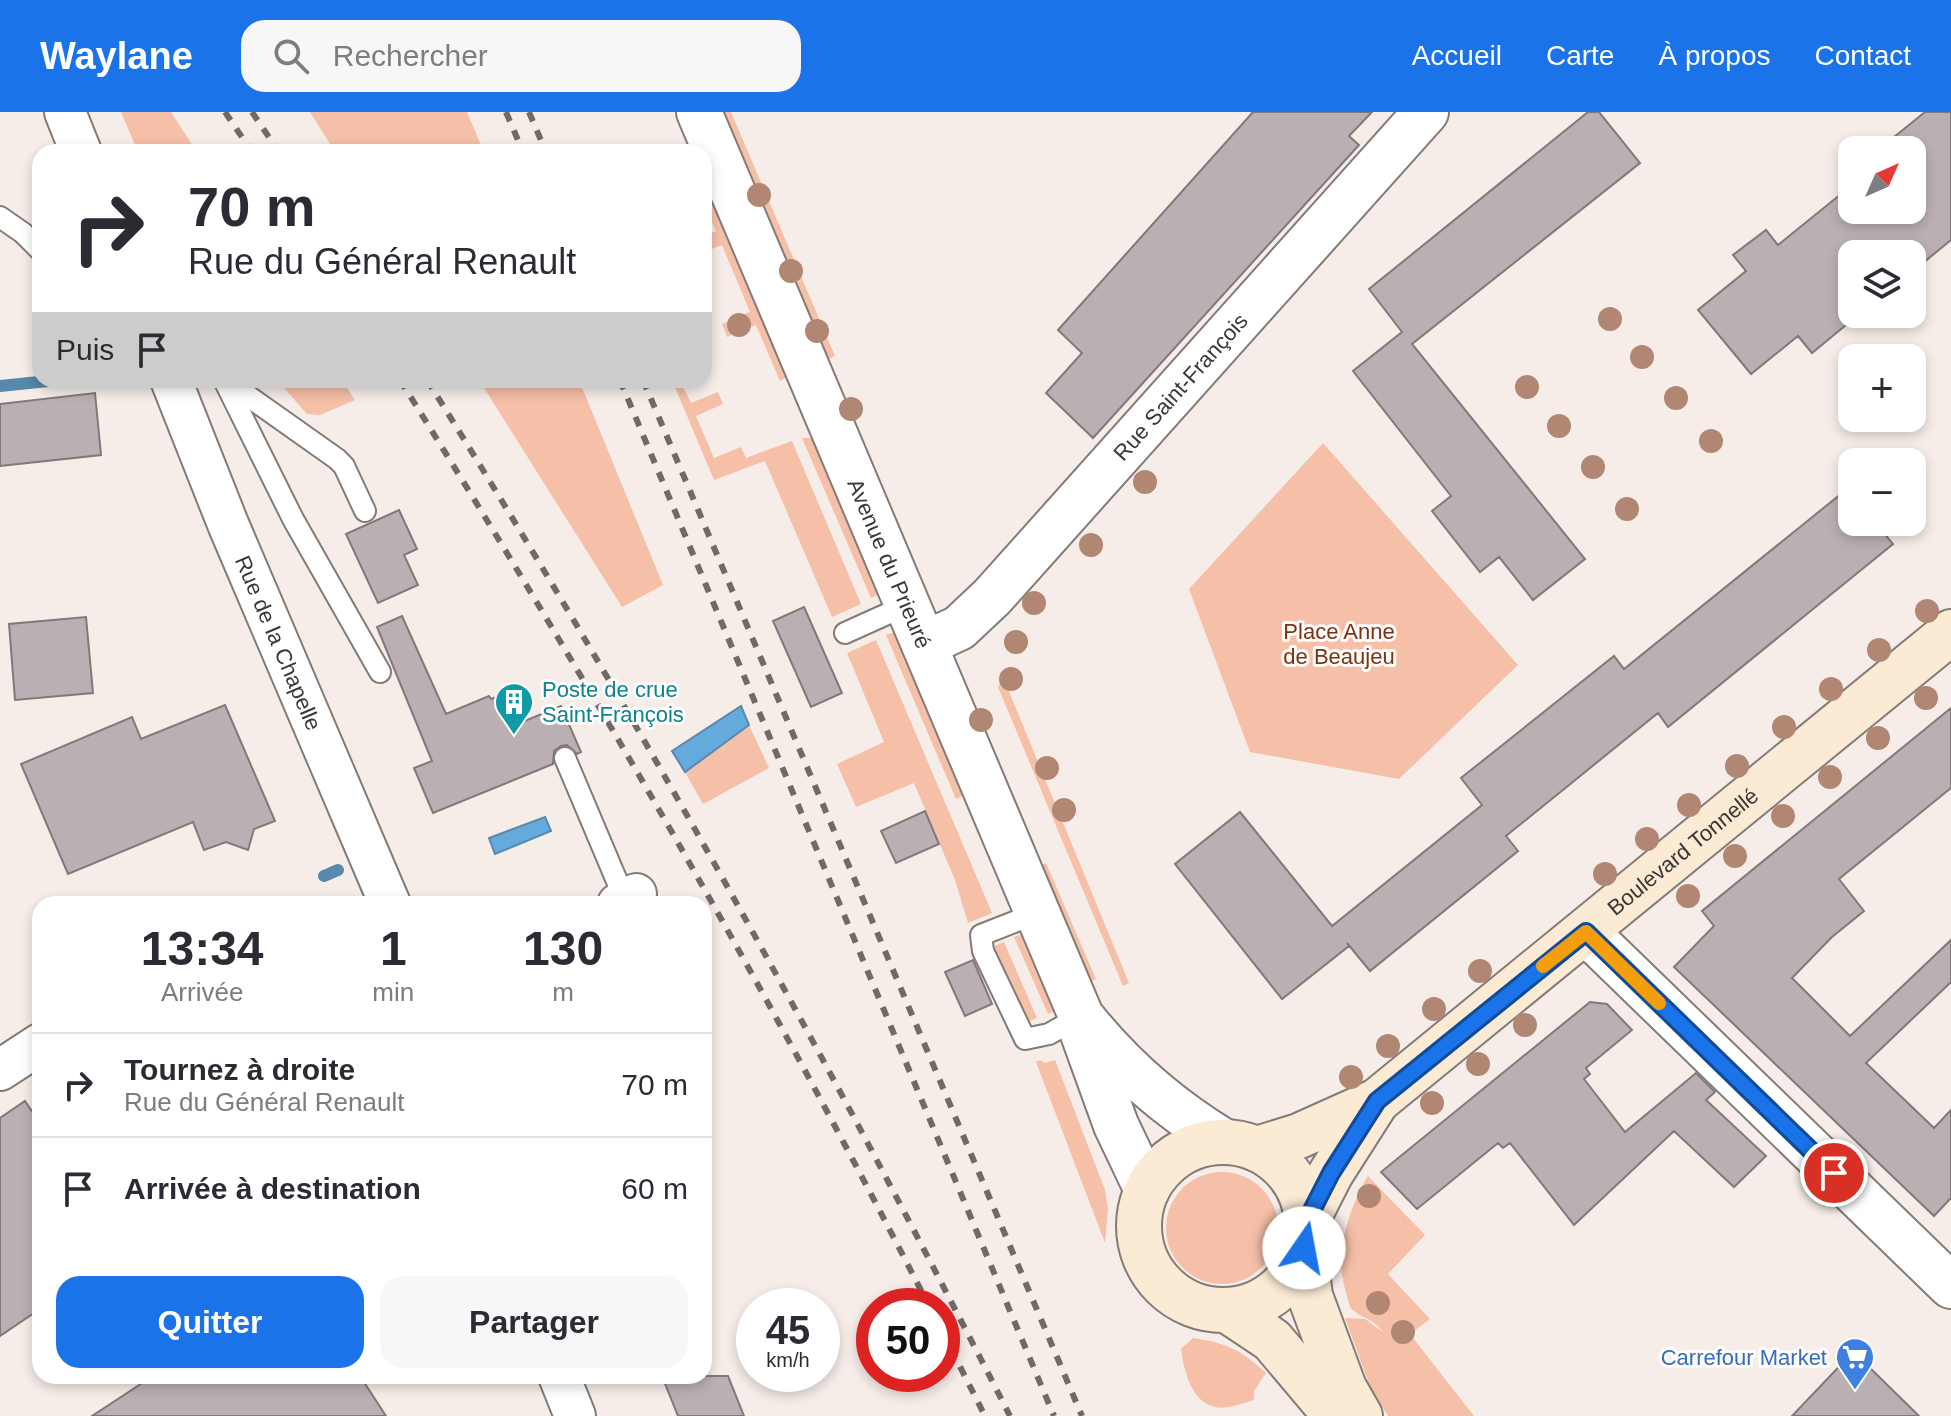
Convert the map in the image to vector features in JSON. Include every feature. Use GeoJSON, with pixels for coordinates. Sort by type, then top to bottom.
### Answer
{"type":"FeatureCollection","features":[{"type":"Feature","properties":{"kind":"main road","name":"Boulevard Tonnellé"},"geometry":{"type":"LineString","coordinates":[[1240,1145],[1299,1136],[1377,1101],[1951,632]]}},
{"type":"Feature","properties":{"kind":"main road","name":"Boulevard Tonnellé"},"geometry":{"type":"LineString","coordinates":[[1306,1234],[1331,1173],[1377,1101]]}},
{"type":"Feature","properties":{"kind":"main road"},"geometry":{"type":"LineString","coordinates":[[1306,1234],[1294,1272],[1276,1292],[1253,1305],[1227,1310],[1185,1301],[1162,1284],[1141,1246],[1139,1218],[1147,1190],[1160,1170],[1178,1154],[1199,1144],[1240,1145],[1279,1163],[1296,1183],[1306,1234],[1310,1296],[1344,1388],[1360,1416]]}},
{"type":"Feature","properties":{"kind":"main road"},"geometry":{"type":"LineString","coordinates":[[1227,1310],[1272,1340],[1336,1416]]}},
{"type":"Feature","properties":{"kind":"street"},"geometry":{"type":"LineString","coordinates":[[65,112],[78,144]]}},
{"type":"Feature","properties":{"kind":"street","name":"Avenue du Prieuré"},"geometry":{"type":"LineString","coordinates":[[699,112],[1081,1016],[1087,1048],[1111,1112],[1147,1190]]}},
{"type":"Feature","properties":{"kind":"street","name":"Rue Saint-François"},"geometry":{"type":"LineString","coordinates":[[915,625],[959,628],[992,597],[1426,112]]}},
{"type":"Feature","properties":{"kind":"street","name":"Rue de la Chapelle"},"geometry":{"type":"LineString","coordinates":[[174,388],[228,524],[387,896]]}},
{"type":"Feature","properties":{"kind":"street"},"geometry":{"type":"LineString","coordinates":[[1586,932],[1951,1286]]}},
{"type":"Feature","properties":{"kind":"street","name":"Avenue du Prieuré"},"geometry":{"type":"LineString","coordinates":[[1081,1016],[1109,1053],[1135,1077],[1187,1119],[1240,1145]]}},
{"type":"Feature","properties":{"kind":"street"},"geometry":{"type":"LineString","coordinates":[[0,1070],[32,1049]]}},
{"type":"Feature","properties":{"kind":"street"},"geometry":{"type":"LineString","coordinates":[[562,1384],[575,1416]]}},
{"type":"Feature","properties":{"kind":"lane"},"geometry":{"type":"LineString","coordinates":[[0,217],[32,242]]}},
{"type":"Feature","properties":{"kind":"lane"},"geometry":{"type":"LineString","coordinates":[[228,388],[293,519],[380,672]]}},
{"type":"Feature","properties":{"kind":"lane"},"geometry":{"type":"LineString","coordinates":[[230,388],[248,396],[337,459],[344,466],[365,511]]}},
{"type":"Feature","properties":{"kind":"lane"},"geometry":{"type":"LineString","coordinates":[[845,633],[915,625]]}},
{"type":"Feature","properties":{"kind":"lane"},"geometry":{"type":"LineString","coordinates":[[565,758],[625,896]]}},
{"type":"Feature","properties":{"kind":"lane"},"geometry":{"type":"LineString","coordinates":[[1037,913],[975,936],[1018,1041],[1049,1034],[1081,1016]]}},
{"type":"Feature","properties":{"kind":"green space"},"geometry":{"type":"Polygon","coordinates":[[[121,112],[171,112],[192,144],[135,144],[121,112]]]}},
{"type":"Feature","properties":{"kind":"green space"},"geometry":{"type":"Polygon","coordinates":[[[310,112],[467,112],[481,144],[330,144],[310,112]]]}},
{"type":"Feature","properties":{"kind":"green space"},"geometry":{"type":"Polygon","coordinates":[[[718,112],[731,112],[835,356],[824,361],[718,112]]]}},
{"type":"Feature","properties":{"kind":"green space"},"geometry":{"type":"Polygon","coordinates":[[[712,197],[789,376],[780,381],[756,325],[727,337],[722,324],[750,312],[722,245],[712,249],[712,233],[716,231],[712,222],[712,197]]]}},
{"type":"Feature","properties":{"kind":"green space"},"geometry":{"type":"Polygon","coordinates":[[[284,388],[347,388],[355,400],[320,415],[307,414],[284,388]]]}},
{"type":"Feature","properties":{"kind":"green space"},"geometry":{"type":"Polygon","coordinates":[[[484,388],[582,388],[663,585],[622,607],[484,388]]]}},
{"type":"Feature","properties":{"kind":"green space"},"geometry":{"type":"Polygon","coordinates":[[[675,388],[684,388],[691,403],[718,392],[723,404],[696,416],[714,458],[741,447],[746,458],[792,441],[861,604],[832,617],[765,461],[714,480],[675,388]]]}},
{"type":"Feature","properties":{"kind":"green space"},"geometry":{"type":"Polygon","coordinates":[[[802,438],[811,438],[819,448],[881,594],[871,598],[802,438]]]}},
{"type":"Feature","properties":{"kind":"green space","name":"Place Anne de Beaujeu"},"geometry":{"type":"Polygon","coordinates":[[[1323,443],[1518,665],[1399,779],[1250,752],[1189,589],[1323,443]]]}},
{"type":"Feature","properties":{"kind":"green space"},"geometry":{"type":"Polygon","coordinates":[[[897,631],[967,794],[956,799],[886,635],[897,631]]]}},
{"type":"Feature","properties":{"kind":"green space"},"geometry":{"type":"Polygon","coordinates":[[[876,640],[992,913],[968,923],[955,880],[914,783],[856,807],[837,764],[884,742],[847,653],[876,640]]]}},
{"type":"Feature","properties":{"kind":"green space"},"geometry":{"type":"Polygon","coordinates":[[[1003,677],[1129,983],[1123,986],[998,687],[1003,677]]]}},
{"type":"Feature","properties":{"kind":"green space"},"geometry":{"type":"Polygon","coordinates":[[[749,725],[769,768],[703,804],[685,772],[749,725]]]}},
{"type":"Feature","properties":{"kind":"green space"},"geometry":{"type":"Polygon","coordinates":[[[1046,863],[1096,979],[1091,981],[1068,935],[1039,866],[1046,863]]]}},
{"type":"Feature","properties":{"kind":"green space"},"geometry":{"type":"Polygon","coordinates":[[[1025,933],[1059,1009],[1048,1014],[1014,937],[1025,933]]]}},
{"type":"Feature","properties":{"kind":"green space"},"geometry":{"type":"Polygon","coordinates":[[[1004,942],[1037,1018],[1026,1023],[994,946],[1004,942]]]}},
{"type":"Feature","properties":{"kind":"green space"},"geometry":{"type":"Polygon","coordinates":[[[1040,1060],[1045,1063],[1055,1060],[1105,1190],[1108,1209],[1105,1243],[1036,1062],[1040,1060]]]}},
{"type":"Feature","properties":{"kind":"green space"},"geometry":{"type":"Polygon","coordinates":[[[1222,1172],[1244,1176],[1262,1188],[1274,1206],[1278,1228],[1274,1250],[1262,1268],[1244,1280],[1222,1284],[1200,1280],[1182,1268],[1170,1250],[1166,1228],[1170,1206],[1182,1188],[1200,1176],[1222,1172]]]}},
{"type":"Feature","properties":{"kind":"green space"},"geometry":{"type":"Polygon","coordinates":[[[1368,1176],[1425,1235],[1388,1274],[1430,1319],[1410,1334],[1474,1416],[1388,1416],[1370,1387],[1345,1318],[1365,1319],[1383,1332],[1350,1307],[1341,1263],[1347,1224],[1368,1176]]]}},
{"type":"Feature","properties":{"kind":"green space"},"geometry":{"type":"Polygon","coordinates":[[[1193,1338],[1233,1349],[1266,1373],[1254,1391],[1254,1400],[1220,1408],[1200,1399],[1190,1384],[1181,1349],[1193,1338]]]}},
{"type":"Feature","properties":{"kind":"water"},"geometry":{"type":"Polygon","coordinates":[[[741,706],[749,725],[685,772],[672,751],[741,706]]]}},
{"type":"Feature","properties":{"kind":"water"},"geometry":{"type":"Polygon","coordinates":[[[545,817],[551,831],[495,854],[489,838],[545,817]]]}},
{"type":"Feature","properties":{"kind":"building"},"geometry":{"type":"Polygon","coordinates":[[[1253,112],[1372,112],[1349,136],[1359,145],[1093,438],[1046,393],[1082,353],[1058,330],[1253,112]]]}},
{"type":"Feature","properties":{"kind":"building"},"geometry":{"type":"Polygon","coordinates":[[[1588,112],[1599,112],[1640,163],[1412,344],[1585,559],[1533,600],[1499,557],[1480,572],[1432,511],[1451,496],[1353,371],[1402,332],[1369,289],[1588,112]]]}},
{"type":"Feature","properties":{"kind":"building"},"geometry":{"type":"Polygon","coordinates":[[[1925,112],[1951,112],[1951,240],[1926,261],[1926,240],[1838,240],[1838,328],[1842,328],[1812,353],[1798,336],[1751,374],[1698,310],[1746,271],[1733,255],[1766,230],[1778,245],[1838,196],[1838,224],[1926,224],[1926,136],[1895,136],[1925,112]]]}},
{"type":"Feature","properties":{"kind":"building"},"geometry":{"type":"Polygon","coordinates":[[[95,393],[101,455],[0,466],[0,404],[95,393]]]}},
{"type":"Feature","properties":{"kind":"building"},"geometry":{"type":"Polygon","coordinates":[[[1838,496],[1838,536],[1886,536],[1893,544],[1668,727],[1658,713],[1506,836],[1518,851],[1370,971],[1347,943],[1349,946],[1282,999],[1175,864],[1240,812],[1332,926],[1482,805],[1461,778],[1614,656],[1624,669],[1838,496]]]}},
{"type":"Feature","properties":{"kind":"building"},"geometry":{"type":"Polygon","coordinates":[[[399,510],[417,549],[404,555],[418,585],[378,603],[346,534],[399,510]]]}},
{"type":"Feature","properties":{"kind":"building"},"geometry":{"type":"Polygon","coordinates":[[[804,607],[842,693],[811,707],[773,621],[804,607]]]}},
{"type":"Feature","properties":{"kind":"building","name":"Poste de crue Saint-François"},"geometry":{"type":"Polygon","coordinates":[[[402,616],[446,714],[489,696],[491,699],[502,695],[515,725],[561,706],[581,752],[577,754],[567,745],[561,746],[554,751],[553,764],[433,813],[414,768],[432,761],[377,627],[402,616]]]}},
{"type":"Feature","properties":{"kind":"building"},"geometry":{"type":"Polygon","coordinates":[[[86,617],[93,693],[15,700],[9,624],[86,617]]]}},
{"type":"Feature","properties":{"kind":"building"},"geometry":{"type":"Polygon","coordinates":[[[225,705],[275,821],[254,829],[248,850],[226,842],[204,850],[193,822],[68,874],[21,764],[132,717],[141,739],[225,705]]]}},
{"type":"Feature","properties":{"kind":"building"},"geometry":{"type":"Polygon","coordinates":[[[1951,708],[1951,788],[1839,879],[1864,911],[1832,937],[1792,978],[1850,1036],[1951,940],[1951,982],[1866,1063],[1934,1128],[1951,1110],[1951,1198],[1934,1216],[1674,967],[1714,926],[1702,911],[1951,708]]]}},
{"type":"Feature","properties":{"kind":"building"},"geometry":{"type":"Polygon","coordinates":[[[925,811],[939,844],[896,863],[881,831],[925,811]]]}},
{"type":"Feature","properties":{"kind":"building"},"geometry":{"type":"Polygon","coordinates":[[[973,960],[992,1004],[965,1016],[945,972],[973,960]]]}},
{"type":"Feature","properties":{"kind":"building"},"geometry":{"type":"Polygon","coordinates":[[[1590,1002],[1607,1004],[1632,1030],[1586,1068],[1590,1074],[1584,1079],[1625,1132],[1696,1073],[1715,1092],[1706,1100],[1766,1156],[1734,1187],[1674,1131],[1574,1225],[1510,1143],[1503,1148],[1498,1143],[1417,1209],[1381,1172],[1590,1002]]]}},
{"type":"Feature","properties":{"kind":"building"},"geometry":{"type":"Polygon","coordinates":[[[25,1101],[32,1111],[32,1314],[0,1336],[0,1118],[25,1101]]]}},
{"type":"Feature","properties":{"kind":"building","name":"Carrefour Market"},"geometry":{"type":"Polygon","coordinates":[[[1853,1352],[1868,1366],[1919,1416],[1792,1416],[1853,1352]]]}},
{"type":"Feature","properties":{"kind":"building"},"geometry":{"type":"Polygon","coordinates":[[[712,1376],[728,1376],[744,1416],[678,1416],[665,1384],[712,1384],[712,1376]]]}},
{"type":"Feature","properties":{"kind":"building"},"geometry":{"type":"Polygon","coordinates":[[[141,1384],[365,1384],[386,1416],[92,1416],[141,1384]]]}},
{"type":"Feature","properties":{"kind":"waterway"},"geometry":{"type":"LineString","coordinates":[[0,386],[32,383]]}},
{"type":"Feature","properties":{"kind":"waterway"},"geometry":{"type":"LineString","coordinates":[[324,876],[338,870]]}},
{"type":"Feature","properties":{"kind":"railway"},"geometry":{"type":"LineString","coordinates":[[225,112],[247,144]]}},
{"type":"Feature","properties":{"kind":"railway"},"geometry":{"type":"LineString","coordinates":[[252,112],[274,144]]}},
{"type":"Feature","properties":{"kind":"railway"},"geometry":{"type":"LineString","coordinates":[[506,112],[520,144]]}},
{"type":"Feature","properties":{"kind":"railway"},"geometry":{"type":"LineString","coordinates":[[529,112],[543,144]]}},
{"type":"Feature","properties":{"kind":"railway"},"geometry":{"type":"LineString","coordinates":[[405,388],[540,607],[708,896]]}},
{"type":"Feature","properties":{"kind":"railway"},"geometry":{"type":"LineString","coordinates":[[432,388],[657,762],[873,1152],[1010,1416]]}},
{"type":"Feature","properties":{"kind":"railway"},"geometry":{"type":"LineString","coordinates":[[623,388],[1054,1416]]}},
{"type":"Feature","properties":{"kind":"railway"},"geometry":{"type":"LineString","coordinates":[[646,388],[1082,1416]]}},
{"type":"Feature","properties":{"kind":"railway"},"geometry":{"type":"LineString","coordinates":[[712,903],[805,1070],[920,1288]]}},
{"type":"Feature","properties":{"kind":"railway"},"geometry":{"type":"LineString","coordinates":[[960,1367],[985,1416]]}},
{"type":"Feature","properties":{"kind":"slow traffic"},"geometry":{"type":"LineString","coordinates":[[1543,966],[1586,932],[1659,1003]]}},
{"type":"Feature","properties":{"kind":"place","name":"Poste de crue Saint-François"},"geometry":{"type":"Point","coordinates":[514,736]}},
{"type":"Feature","properties":{"kind":"place","name":"Carrefour Market"},"geometry":{"type":"Point","coordinates":[1855,1391]}},
{"type":"Feature","properties":{"kind":"route"},"geometry":{"type":"LineString","coordinates":[[1304,1248],[1307,1220],[1331,1173],[1377,1101],[1586,932],[1834,1173]]}}]}
